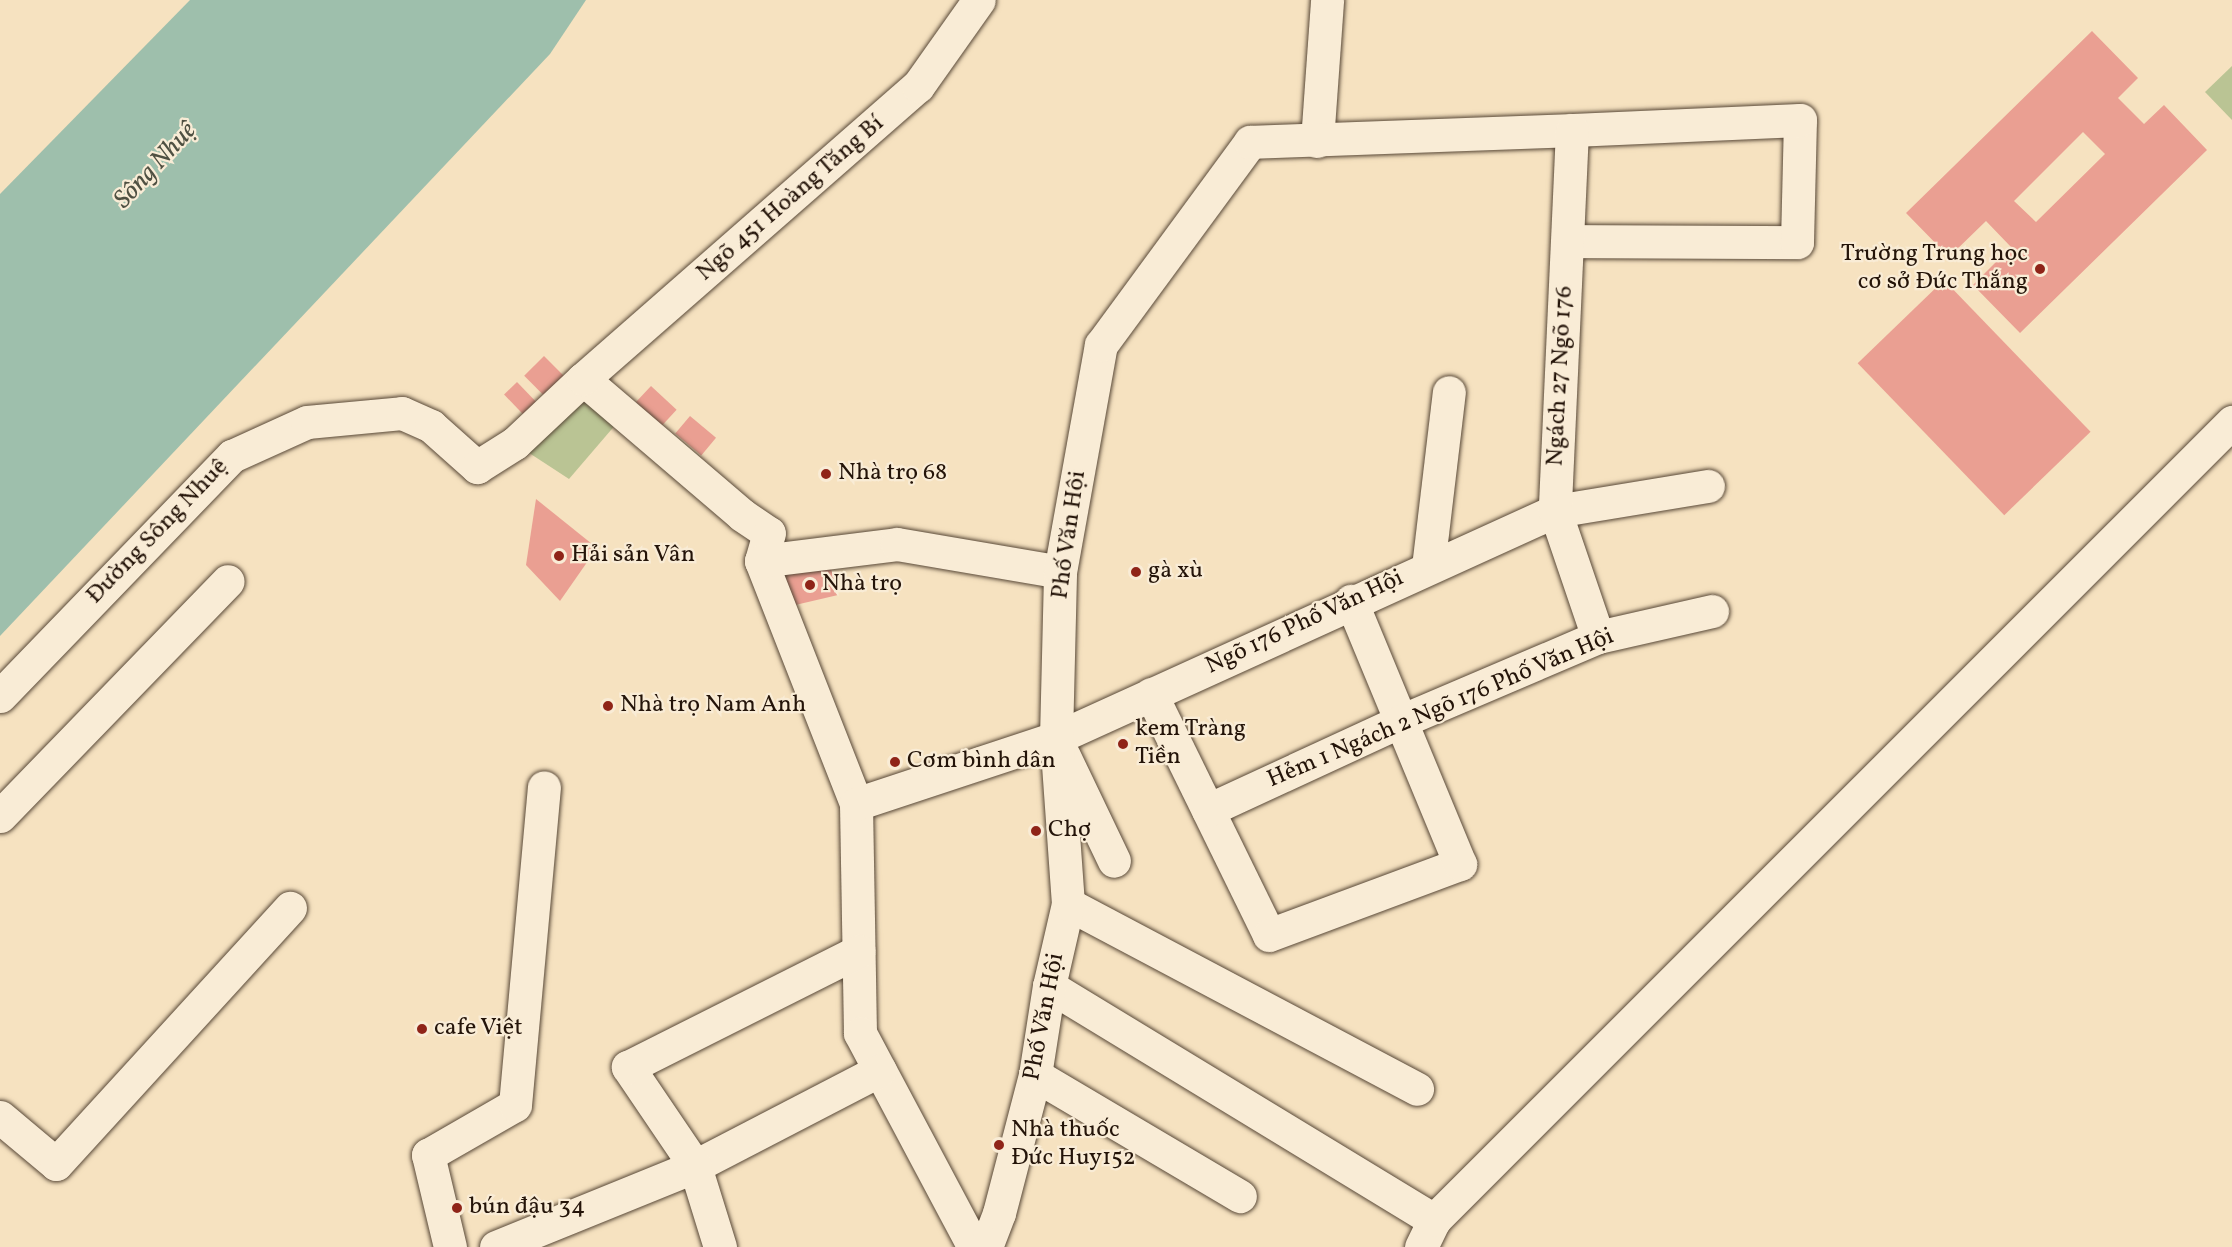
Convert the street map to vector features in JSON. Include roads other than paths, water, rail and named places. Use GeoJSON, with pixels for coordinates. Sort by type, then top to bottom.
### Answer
{"type":"FeatureCollection","features":[{"type":"Feature","properties":{"kind":"street","name":"Ngõ 451 Hoàng Tăng Bí"},"geometry":{"type":"LineString","coordinates":[[583,379],[918,86],[979,0]]}},
{"type":"Feature","properties":{"kind":"street"},"geometry":{"type":"LineString","coordinates":[[1327,0],[1317,141],[1800,120],[1797,242],[1568,241]]}},
{"type":"Feature","properties":{"kind":"street","name":"Ngách 27 Ngõ 176"},"geometry":{"type":"LineString","coordinates":[[1555,511],[1572,130]]}},
{"type":"Feature","properties":{"kind":"street","name":"Phố Văn Hội"},"geometry":{"type":"LineString","coordinates":[[986,1247],[1035,1075],[1049,986],[1068,904],[1056,738],[1060,572],[1101,345],[1250,142],[1317,141]]}},
{"type":"Feature","properties":{"kind":"street"},"geometry":{"type":"LineString","coordinates":[[583,379],[742,515],[769,533],[761,561],[856,804],[860,1033],[974,1247]]}},
{"type":"Feature","properties":{"kind":"street","name":"Đường Sông Nhuệ"},"geometry":{"type":"LineString","coordinates":[[0,696],[232,456],[308,422],[402,413],[431,426],[477,467],[515,443],[583,379]]}},
{"type":"Feature","properties":{"kind":"street"},"geometry":{"type":"LineString","coordinates":[[1428,567],[1449,392]]}},
{"type":"Feature","properties":{"kind":"street"},"geometry":{"type":"LineString","coordinates":[[1049,986],[1428,1233],[2232,422]]}},
{"type":"Feature","properties":{"kind":"street","name":"Ngõ 176 Phố Văn Hội"},"geometry":{"type":"LineString","coordinates":[[856,804],[1056,738],[1350,601],[1555,511],[1708,486]]}},
{"type":"Feature","properties":{"kind":"street"},"geometry":{"type":"LineString","coordinates":[[1555,511],[1598,637]]}},
{"type":"Feature","properties":{"kind":"street"},"geometry":{"type":"LineString","coordinates":[[761,561],[897,544],[1060,572]]}},
{"type":"Feature","properties":{"kind":"street"},"geometry":{"type":"LineString","coordinates":[[0,816],[228,580]]}},
{"type":"Feature","properties":{"kind":"street"},"geometry":{"type":"LineString","coordinates":[[1151,694],[1269,935],[1460,864],[1350,601]]}},
{"type":"Feature","properties":{"kind":"street","name":"Hẻm 1 Ngách 2 Ngõ 176 Phố Văn Hội"},"geometry":{"type":"LineString","coordinates":[[1208,810],[1401,721],[1598,637],[1712,611]]}},
{"type":"Feature","properties":{"kind":"street"},"geometry":{"type":"LineString","coordinates":[[1056,738],[1114,861]]}},
{"type":"Feature","properties":{"kind":"street"},"geometry":{"type":"LineString","coordinates":[[450,1247],[428,1155],[515,1106],[544,787]]}},
{"type":"Feature","properties":{"kind":"street"},"geometry":{"type":"LineString","coordinates":[[1068,904],[1416,1089]]}},
{"type":"Feature","properties":{"kind":"street"},"geometry":{"type":"LineString","coordinates":[[0,1117],[56,1164],[290,908]]}},
{"type":"Feature","properties":{"kind":"street"},"geometry":{"type":"LineString","coordinates":[[720,1247],[695,1166],[628,1067],[859,951]]}},
{"type":"Feature","properties":{"kind":"street"},"geometry":{"type":"LineString","coordinates":[[496,1247],[695,1166],[880,1070]]}},
{"type":"Feature","properties":{"kind":"street"},"geometry":{"type":"LineString","coordinates":[[1035,1075],[1240,1196]]}},
{"type":"Feature","properties":{"kind":"water","name":"Sông Nhuệ"},"geometry":{"type":"Polygon","coordinates":[[[190,0],[586,0],[550,54],[0,636],[0,194],[190,0]]]}},
{"type":"Feature","properties":{"kind":"place","name":"Trường Trung học cơ sở Đức Thắng"},"geometry":{"type":"Point","coordinates":[2040,269]}},
{"type":"Feature","properties":{"kind":"place","name":"Nhà trọ 68"},"geometry":{"type":"Point","coordinates":[826,474]}},
{"type":"Feature","properties":{"kind":"place","name":"Hải sản Vân"},"geometry":{"type":"Point","coordinates":[559,556]}},
{"type":"Feature","properties":{"kind":"place","name":"gà xù"},"geometry":{"type":"Point","coordinates":[1136,572]}},
{"type":"Feature","properties":{"kind":"place","name":"Nhà trọ"},"geometry":{"type":"Point","coordinates":[810,585]}},
{"type":"Feature","properties":{"kind":"place","name":"Nhà trọ Nam Anh"},"geometry":{"type":"Point","coordinates":[608,706]}},
{"type":"Feature","properties":{"kind":"place","name":"kem Tràng Tiền"},"geometry":{"type":"Point","coordinates":[1123,744]}},
{"type":"Feature","properties":{"kind":"place","name":"Cơm bình dân"},"geometry":{"type":"Point","coordinates":[895,762]}},
{"type":"Feature","properties":{"kind":"place","name":"Chợ"},"geometry":{"type":"Point","coordinates":[1036,831]}},
{"type":"Feature","properties":{"kind":"place","name":"cafe Việt"},"geometry":{"type":"Point","coordinates":[422,1029]}},
{"type":"Feature","properties":{"kind":"place","name":"Nhà thuốc Đức Huy152"},"geometry":{"type":"Point","coordinates":[999,1145]}},
{"type":"Feature","properties":{"kind":"place","name":"bún đậu 34"},"geometry":{"type":"Point","coordinates":[457,1208]}}]}
